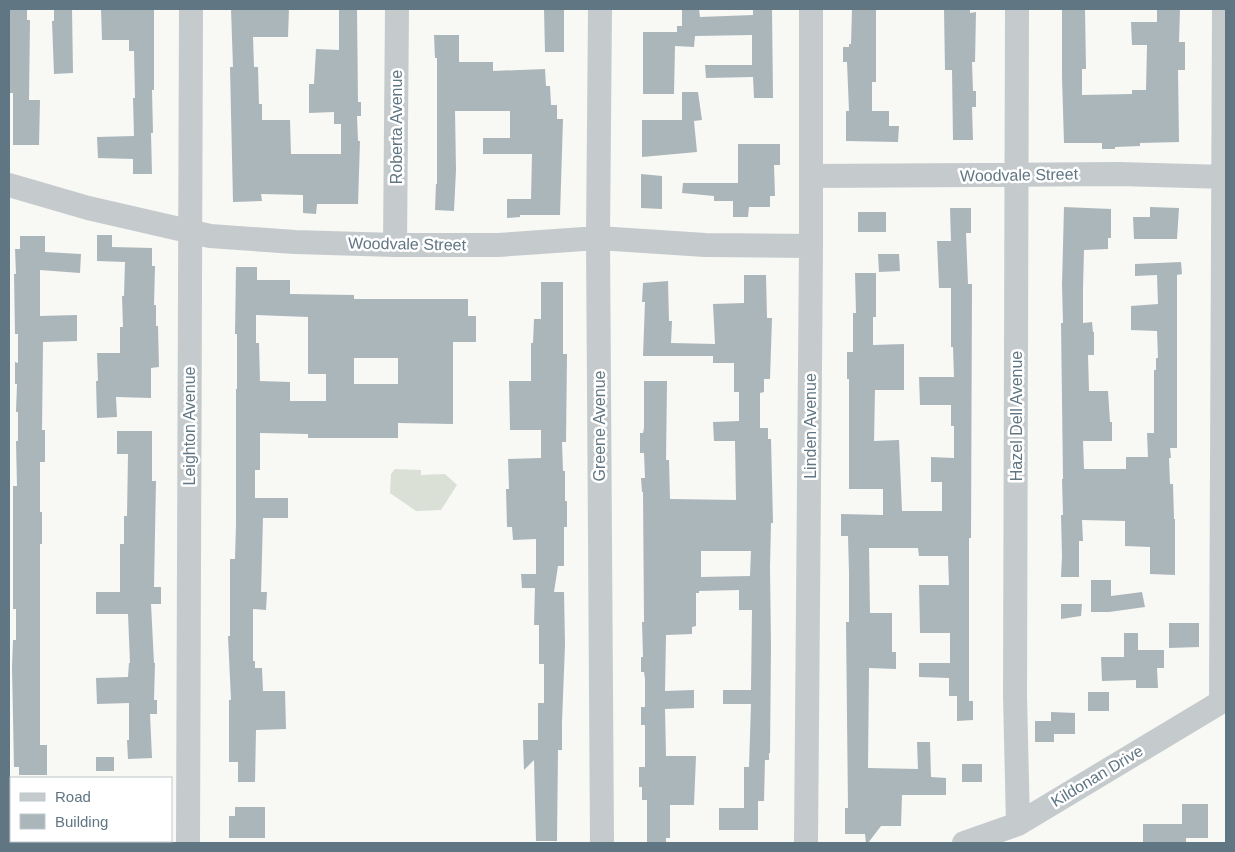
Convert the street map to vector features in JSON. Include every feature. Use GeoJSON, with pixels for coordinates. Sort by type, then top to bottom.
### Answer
{"type":"FeatureCollection","features":[{"type":"Feature","properties":{"kind":"street","name":"Leighton Avenue"},"geometry":{"type":"LineString","coordinates":[[188,843],[191,9]]}},
{"type":"Feature","properties":{"kind":"street","name":"Roberta Avenue"},"geometry":{"type":"LineString","coordinates":[[395,245],[397,9]]}},
{"type":"Feature","properties":{"kind":"street","name":"Greene Avenue"},"geometry":{"type":"LineString","coordinates":[[600,9],[598,238],[602,843]]}},
{"type":"Feature","properties":{"kind":"street","name":"Linden Avenue"},"geometry":{"type":"LineString","coordinates":[[806,843],[811,9]]}},
{"type":"Feature","properties":{"kind":"street","name":"Hazel Dell Avenue"},"geometry":{"type":"LineString","coordinates":[[1018,9],[1015,696],[1018,824]]}},
{"type":"Feature","properties":{"kind":"street"},"geometry":{"type":"LineString","coordinates":[[1224,9],[1224,700]]}},
{"type":"Feature","properties":{"kind":"street","name":"Woodvale Street"},"geometry":{"type":"LineString","coordinates":[[811,176],[1119,174],[1225,177]]}},
{"type":"Feature","properties":{"kind":"street","name":"Woodvale Street"},"geometry":{"type":"LineString","coordinates":[[9,185],[88,208],[210,236],[295,242],[395,245],[498,245],[598,238],[705,245],[811,246]]}},
{"type":"Feature","properties":{"kind":"street","name":"Kildonan Drive"},"geometry":{"type":"LineString","coordinates":[[964,843],[1018,824],[1224,700]]}},
{"type":"Feature","properties":{"kind":"shaded area"},"geometry":{"type":"Polygon","coordinates":[[[395,469],[421,470],[421,475],[445,474],[457,485],[441,510],[416,511],[390,493],[391,474],[395,469]]]}},
{"type":"Feature","properties":{"kind":"building"},"geometry":{"type":"Polygon","coordinates":[[[9,9],[27,9],[27,20],[30,20],[29,100],[40,100],[39,145],[13,145],[13,93],[9,93],[9,9]]]}},
{"type":"Feature","properties":{"kind":"building"},"geometry":{"type":"Polygon","coordinates":[[[54,9],[72,9],[73,73],[54,74],[52,21],[54,21],[54,9]]]}},
{"type":"Feature","properties":{"kind":"building"},"geometry":{"type":"Polygon","coordinates":[[[101,9],[154,9],[152,174],[133,174],[133,159],[98,158],[97,137],[134,136],[133,98],[135,98],[134,51],[129,51],[129,40],[102,40],[101,9]]]}},
{"type":"Feature","properties":{"kind":"building"},"geometry":{"type":"Polygon","coordinates":[[[231,9],[289,9],[288,37],[253,37],[254,67],[258,67],[259,104],[262,104],[262,120],[290,120],[291,154],[341,154],[341,124],[334,124],[334,112],[309,113],[309,84],[314,84],[316,49],[339,50],[339,9],[357,9],[358,102],[361,102],[361,116],[357,116],[358,141],[360,141],[358,204],[317,204],[316,214],[303,213],[303,195],[261,194],[262,201],[233,202],[230,67],[233,67],[231,9]]]}},
{"type":"Feature","properties":{"kind":"building"},"geometry":{"type":"Polygon","coordinates":[[[544,9],[564,9],[564,52],[545,52],[544,9]]]}},
{"type":"Feature","properties":{"kind":"building"},"geometry":{"type":"Polygon","coordinates":[[[682,9],[699,9],[700,17],[753,15],[753,9],[772,9],[773,98],[754,98],[753,77],[706,78],[705,65],[752,65],[752,35],[695,36],[694,47],[675,46],[674,94],[643,94],[643,32],[677,32],[677,26],[682,26],[682,9]]]}},
{"type":"Feature","properties":{"kind":"building"},"geometry":{"type":"Polygon","coordinates":[[[852,9],[876,9],[876,82],[872,82],[872,111],[889,111],[889,126],[899,126],[898,142],[846,141],[846,111],[849,111],[847,62],[843,62],[843,47],[849,47],[849,44],[851,44],[852,9]]]}},
{"type":"Feature","properties":{"kind":"building"},"geometry":{"type":"Polygon","coordinates":[[[944,9],[970,9],[970,13],[976,12],[975,62],[972,62],[973,91],[976,91],[976,107],[972,107],[973,140],[953,140],[952,70],[945,70],[944,9]]]}},
{"type":"Feature","properties":{"kind":"building"},"geometry":{"type":"Polygon","coordinates":[[[1062,9],[1085,9],[1086,69],[1082,69],[1082,95],[1132,94],[1132,90],[1146,90],[1147,45],[1132,45],[1131,22],[1157,22],[1157,9],[1180,9],[1179,42],[1185,42],[1185,70],[1178,70],[1179,142],[1140,143],[1140,146],[1115,147],[1115,149],[1102,149],[1102,143],[1064,143],[1062,9]]]}},
{"type":"Feature","properties":{"kind":"building"},"geometry":{"type":"Polygon","coordinates":[[[434,35],[459,35],[459,62],[493,62],[493,71],[545,69],[546,86],[550,86],[551,105],[557,105],[557,119],[563,119],[560,215],[520,215],[520,217],[507,218],[507,199],[531,199],[532,154],[483,154],[483,138],[510,138],[510,111],[455,111],[456,170],[454,211],[435,210],[437,184],[437,58],[435,58],[434,35]]]}},
{"type":"Feature","properties":{"kind":"building"},"geometry":{"type":"Polygon","coordinates":[[[682,92],[698,92],[702,120],[694,121],[697,152],[642,157],[642,120],[682,120],[682,92]]]}},
{"type":"Feature","properties":{"kind":"building"},"geometry":{"type":"Polygon","coordinates":[[[738,144],[780,144],[780,165],[774,165],[775,196],[770,196],[770,207],[749,207],[748,217],[733,217],[733,201],[714,201],[714,196],[682,193],[683,183],[738,183],[738,144]]]}},
{"type":"Feature","properties":{"kind":"building"},"geometry":{"type":"Polygon","coordinates":[[[641,174],[662,176],[662,209],[641,208],[641,174]]]}},
{"type":"Feature","properties":{"kind":"building"},"geometry":{"type":"Polygon","coordinates":[[[1064,207],[1111,209],[1111,238],[1108,238],[1108,249],[1084,250],[1083,323],[1092,322],[1094,332],[1094,355],[1088,355],[1089,391],[1108,391],[1110,422],[1112,422],[1112,441],[1083,441],[1084,469],[1126,469],[1126,457],[1148,457],[1147,433],[1154,433],[1154,370],[1156,370],[1156,358],[1158,358],[1157,331],[1131,330],[1131,306],[1158,304],[1157,275],[1135,276],[1135,264],[1181,262],[1182,274],[1177,275],[1177,448],[1170,448],[1171,458],[1169,458],[1170,484],[1173,484],[1175,519],[1175,575],[1150,574],[1150,547],[1125,546],[1125,521],[1082,520],[1083,541],[1079,541],[1079,577],[1061,577],[1063,479],[1061,323],[1063,323],[1064,207]]]}},
{"type":"Feature","properties":{"kind":"building"},"geometry":{"type":"Polygon","coordinates":[[[1150,207],[1179,208],[1177,239],[1134,239],[1133,217],[1150,217],[1150,207]]]}},
{"type":"Feature","properties":{"kind":"building"},"geometry":{"type":"Polygon","coordinates":[[[950,208],[971,208],[971,233],[966,233],[968,284],[972,284],[969,701],[973,701],[973,720],[957,721],[957,696],[949,696],[949,678],[919,677],[919,663],[950,663],[950,633],[920,633],[919,585],[949,585],[948,556],[919,556],[918,548],[869,548],[870,613],[892,613],[892,652],[896,652],[896,669],[869,668],[868,768],[918,769],[917,742],[930,742],[931,777],[946,778],[946,795],[902,795],[901,826],[881,826],[866,843],[865,834],[845,834],[845,808],[848,808],[846,622],[849,622],[849,572],[848,536],[841,536],[841,514],[883,515],[883,489],[849,489],[849,379],[847,379],[847,352],[853,352],[853,313],[856,313],[855,273],[876,273],[876,317],[873,317],[873,345],[904,344],[904,390],[875,390],[874,441],[899,440],[902,511],[942,511],[942,482],[931,482],[931,457],[954,458],[954,426],[951,426],[951,405],[920,405],[919,377],[954,377],[953,347],[951,347],[951,288],[939,288],[937,241],[951,241],[950,208]]]}},
{"type":"Feature","properties":{"kind":"building"},"geometry":{"type":"Polygon","coordinates":[[[858,212],[886,212],[886,232],[858,232],[858,212]]]}},
{"type":"Feature","properties":{"kind":"building"},"geometry":{"type":"Polygon","coordinates":[[[97,235],[112,235],[112,247],[152,248],[152,266],[155,266],[154,305],[156,305],[156,326],[158,326],[159,367],[151,368],[151,398],[116,397],[117,417],[97,418],[97,353],[120,353],[120,327],[123,327],[122,296],[124,296],[125,262],[97,261],[97,235]]]}},
{"type":"Feature","properties":{"kind":"building"},"geometry":{"type":"Polygon","coordinates":[[[20,236],[45,236],[45,252],[81,254],[80,273],[40,270],[40,316],[77,315],[77,341],[43,342],[42,430],[45,430],[45,462],[40,462],[42,544],[40,544],[40,745],[47,745],[47,775],[19,775],[19,767],[14,767],[12,667],[13,640],[16,640],[16,609],[13,609],[13,486],[17,486],[16,441],[18,441],[18,412],[16,412],[17,384],[15,384],[15,362],[18,363],[18,334],[15,334],[14,274],[16,274],[15,249],[20,249],[20,236]]]}},
{"type":"Feature","properties":{"kind":"building"},"geometry":{"type":"Polygon","coordinates":[[[878,254],[899,254],[900,271],[879,272],[878,254]]]}},
{"type":"Feature","properties":{"kind":"building"},"geometry":{"type":"Polygon","coordinates":[[[236,267],[257,267],[257,280],[290,280],[290,294],[354,295],[354,299],[468,299],[468,316],[476,316],[476,342],[453,342],[453,424],[398,423],[398,438],[308,438],[308,434],[260,433],[260,470],[255,470],[255,498],[288,498],[288,518],[263,518],[261,592],[267,592],[266,610],[253,609],[253,661],[255,661],[255,668],[262,668],[263,691],[285,691],[286,729],[256,730],[255,782],[238,782],[238,762],[229,762],[229,700],[231,700],[228,636],[230,636],[230,559],[235,559],[236,525],[237,334],[235,334],[236,267]],[[256,315],[256,343],[259,343],[260,381],[290,382],[290,401],[326,401],[326,374],[308,374],[308,317],[256,315]],[[354,358],[354,384],[398,384],[398,358],[354,358]]]}},
{"type":"Feature","properties":{"kind":"building"},"geometry":{"type":"Polygon","coordinates":[[[744,275],[766,275],[767,318],[772,318],[770,379],[764,379],[764,392],[760,393],[760,428],[768,428],[768,439],[771,439],[773,523],[771,523],[770,567],[770,753],[769,760],[765,760],[764,801],[758,801],[758,830],[719,830],[719,808],[744,808],[744,767],[749,767],[751,704],[723,704],[723,690],[751,690],[752,610],[739,610],[739,590],[699,591],[699,593],[696,593],[696,626],[692,627],[692,634],[666,635],[665,691],[694,690],[694,708],[665,709],[666,756],[696,756],[694,805],[670,805],[670,838],[666,838],[666,843],[647,843],[647,800],[642,800],[642,787],[639,787],[639,767],[645,767],[645,725],[641,725],[641,707],[645,707],[645,679],[644,672],[641,672],[641,657],[643,657],[642,622],[644,622],[643,492],[641,478],[645,478],[644,453],[640,453],[640,433],[643,433],[644,428],[644,381],[667,381],[666,460],[669,460],[670,499],[736,500],[735,441],[714,441],[713,422],[739,421],[739,392],[734,392],[734,363],[713,363],[713,356],[643,356],[645,302],[642,302],[643,283],[668,281],[669,321],[672,321],[671,343],[715,344],[713,304],[744,303],[744,275]],[[701,551],[701,577],[750,576],[751,551],[701,551]]]}},
{"type":"Feature","properties":{"kind":"building"},"geometry":{"type":"Polygon","coordinates":[[[541,282],[563,282],[563,354],[567,354],[566,442],[562,442],[563,471],[565,471],[565,501],[567,501],[567,527],[564,527],[564,566],[558,566],[554,592],[564,592],[565,645],[562,750],[558,750],[557,841],[536,841],[534,760],[524,770],[523,740],[538,740],[538,703],[544,703],[544,664],[539,664],[539,625],[534,625],[535,588],[522,588],[521,574],[536,574],[536,539],[513,540],[512,527],[507,527],[506,489],[509,489],[508,459],[541,458],[541,430],[510,430],[509,381],[531,381],[531,343],[533,343],[534,319],[541,319],[541,282]]]}},
{"type":"Feature","properties":{"kind":"building"},"geometry":{"type":"Polygon","coordinates":[[[117,431],[152,431],[152,481],[156,481],[154,587],[161,587],[161,604],[151,604],[155,663],[154,700],[157,700],[157,714],[150,714],[152,758],[128,759],[129,703],[97,704],[96,678],[128,677],[130,663],[128,614],[96,614],[96,592],[120,592],[120,544],[124,544],[124,516],[127,516],[128,454],[117,454],[117,431]]]}},
{"type":"Feature","properties":{"kind":"building"},"geometry":{"type":"Polygon","coordinates":[[[1091,580],[1111,580],[1111,596],[1142,592],[1145,607],[1109,612],[1091,612],[1091,580]]]}},
{"type":"Feature","properties":{"kind":"building"},"geometry":{"type":"Polygon","coordinates":[[[1061,604],[1082,604],[1081,616],[1061,619],[1061,604]]]}},
{"type":"Feature","properties":{"kind":"building"},"geometry":{"type":"Polygon","coordinates":[[[1169,623],[1199,623],[1199,647],[1169,648],[1169,623]]]}},
{"type":"Feature","properties":{"kind":"building"},"geometry":{"type":"Polygon","coordinates":[[[1124,633],[1138,633],[1138,650],[1164,650],[1164,668],[1157,668],[1158,688],[1136,688],[1136,680],[1102,681],[1101,657],[1124,657],[1124,633]]]}},
{"type":"Feature","properties":{"kind":"building"},"geometry":{"type":"Polygon","coordinates":[[[1088,692],[1109,692],[1109,711],[1088,711],[1088,692]]]}},
{"type":"Feature","properties":{"kind":"building"},"geometry":{"type":"Polygon","coordinates":[[[1051,712],[1075,713],[1075,734],[1054,734],[1054,742],[1035,742],[1035,721],[1051,721],[1051,712]]]}},
{"type":"Feature","properties":{"kind":"building"},"geometry":{"type":"Polygon","coordinates":[[[96,757],[114,757],[114,771],[96,771],[96,757]]]}},
{"type":"Feature","properties":{"kind":"building"},"geometry":{"type":"Polygon","coordinates":[[[962,764],[982,764],[982,782],[962,782],[962,764]]]}},
{"type":"Feature","properties":{"kind":"building"},"geometry":{"type":"Polygon","coordinates":[[[1182,804],[1208,804],[1208,838],[1186,838],[1186,843],[1143,843],[1143,824],[1182,824],[1182,804]]]}},
{"type":"Feature","properties":{"kind":"building"},"geometry":{"type":"Polygon","coordinates":[[[235,807],[265,807],[265,838],[229,838],[229,816],[235,816],[235,807]]]}}]}
